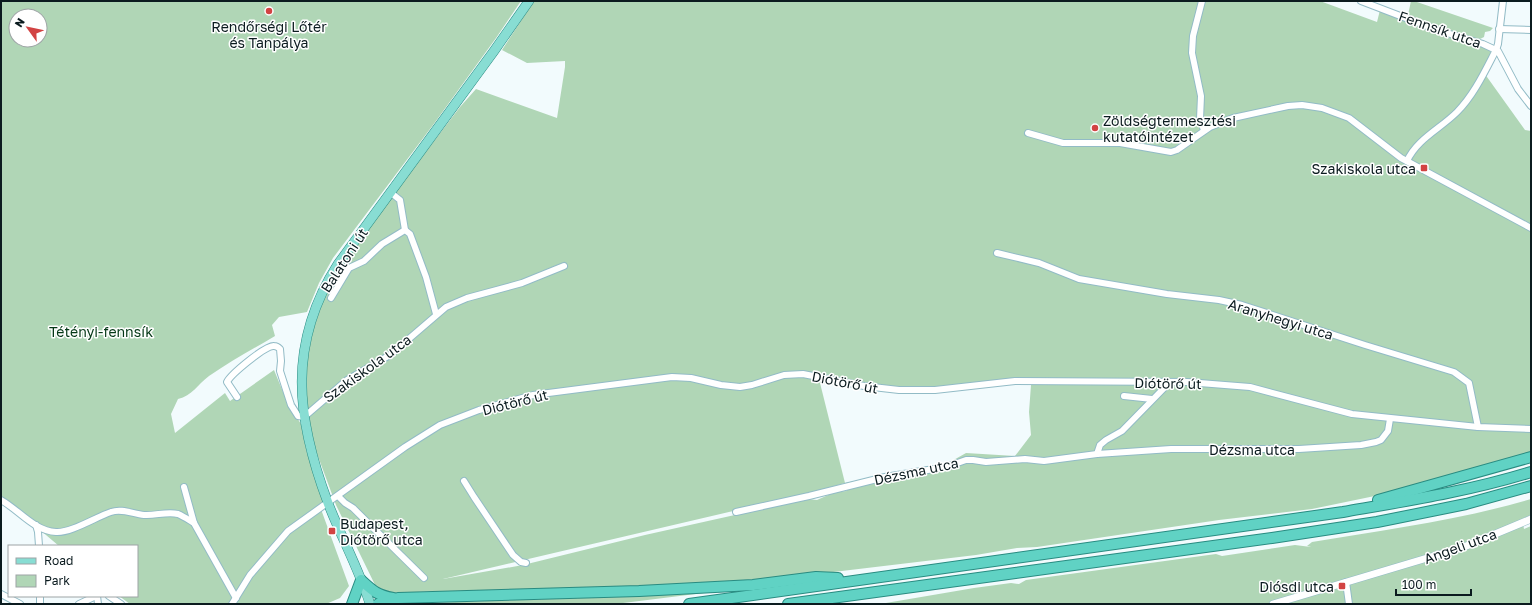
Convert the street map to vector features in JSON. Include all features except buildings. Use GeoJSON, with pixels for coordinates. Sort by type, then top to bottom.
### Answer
{"type":"FeatureCollection","features":[{"type":"Feature","properties":{"kind":"highway"},"geometry":{"type":"LineString","coordinates":[[1343,512],[1356,505],[1416,490],[1531,457]]}},
{"type":"Feature","properties":{"kind":"highway"},"geometry":{"type":"LineString","coordinates":[[689,604],[1343,512],[1461,490],[1531,472]]}},
{"type":"Feature","properties":{"kind":"highway"},"geometry":{"type":"LineString","coordinates":[[788,604],[1265,540],[1370,524],[1466,504],[1531,486]]}},
{"type":"Feature","properties":{"kind":"highway"},"geometry":{"type":"LineString","coordinates":[[352,604],[361,580],[375,593],[381,596],[398,598],[639,591],[753,585],[816,577],[860,579]]}},
{"type":"Feature","properties":{"kind":"highway"},"geometry":{"type":"LineString","coordinates":[[378,604],[398,598]]}},
{"type":"Feature","properties":{"kind":"main road","name":"Balatoni út"},"geometry":{"type":"LineString","coordinates":[[370,604],[328,503],[310,448],[304,417],[302,380],[308,335],[316,306],[338,264],[494,52],[529,1]]}},
{"type":"Feature","properties":{"kind":"street"},"geometry":{"type":"LineString","coordinates":[[1202,1],[1192,46],[1193,60],[1201,96],[1200,118],[1204,130]]}},
{"type":"Feature","properties":{"kind":"street","name":"Fennsík utca"},"geometry":{"type":"LineString","coordinates":[[1361,1],[1437,30],[1479,42],[1496,50]]}},
{"type":"Feature","properties":{"kind":"street"},"geometry":{"type":"LineString","coordinates":[[1407,161],[1415,148],[1455,114],[1463,105],[1485,70],[1496,50],[1503,1]]}},
{"type":"Feature","properties":{"kind":"street"},"geometry":{"type":"LineString","coordinates":[[1500,29],[1531,30]]}},
{"type":"Feature","properties":{"kind":"street"},"geometry":{"type":"LineString","coordinates":[[1496,50],[1500,54],[1506,70],[1531,106]]}},
{"type":"Feature","properties":{"kind":"street"},"geometry":{"type":"LineString","coordinates":[[1028,133],[1063,144],[1120,143],[1171,152],[1177,150],[1204,130],[1233,118],[1278,107],[1296,105],[1314,106],[1336,112],[1350,118],[1394,154],[1531,228]]}},
{"type":"Feature","properties":{"kind":"street"},"geometry":{"type":"LineString","coordinates":[[390,192],[400,200],[405,230],[410,234],[426,277],[436,314]]}},
{"type":"Feature","properties":{"kind":"street"},"geometry":{"type":"LineString","coordinates":[[331,298],[349,268],[364,261],[382,244],[405,230]]}},
{"type":"Feature","properties":{"kind":"street","name":"Aranyhegyi utca"},"geometry":{"type":"LineString","coordinates":[[997,253],[1039,263],[1079,279],[1167,294],[1219,300],[1242,305],[1365,346],[1454,372],[1469,383],[1478,427]]}},
{"type":"Feature","properties":{"kind":"street","name":"Szakiskola utca"},"geometry":{"type":"LineString","coordinates":[[304,417],[347,380],[390,355],[436,314],[454,303],[522,283],[564,266]]}},
{"type":"Feature","properties":{"kind":"street"},"geometry":{"type":"LineString","coordinates":[[237,397],[227,382],[231,375],[260,352],[273,345],[280,349],[280,371],[291,405],[298,416],[304,417]]}},
{"type":"Feature","properties":{"kind":"street","name":"Diótörő út"},"geometry":{"type":"LineString","coordinates":[[234,601],[250,575],[288,531],[406,447],[440,425],[479,410],[533,395],[672,377],[691,378],[730,386],[747,386],[784,375],[794,374],[812,375],[864,386],[899,390],[935,390],[1015,381],[1187,382],[1250,387],[1284,395],[1334,410],[1390,419],[1478,427],[1531,429]]}},
{"type":"Feature","properties":{"kind":"street"},"geometry":{"type":"LineString","coordinates":[[1097,454],[1100,445],[1122,431],[1169,383]]}},
{"type":"Feature","properties":{"kind":"street"},"geometry":{"type":"LineString","coordinates":[[1124,396],[1152,399]]}},
{"type":"Feature","properties":{"kind":"street","name":"Dézsma utca"},"geometry":{"type":"LineString","coordinates":[[736,512],[885,477],[946,467],[966,460],[986,462],[1044,460],[1097,454],[1170,449],[1300,449],[1360,445],[1381,440],[1388,432],[1390,419]]}},
{"type":"Feature","properties":{"kind":"street"},"geometry":{"type":"LineString","coordinates":[[464,481],[513,555],[521,562],[526,563]]}},
{"type":"Feature","properties":{"kind":"street"},"geometry":{"type":"LineString","coordinates":[[184,487],[194,523],[234,601]]}},
{"type":"Feature","properties":{"kind":"street"},"geometry":{"type":"LineString","coordinates":[[338,496],[353,508],[424,578]]}},
{"type":"Feature","properties":{"kind":"street"},"geometry":{"type":"LineString","coordinates":[[1,500],[36,525],[57,532],[75,527],[113,511],[122,510],[144,515],[171,513],[179,514],[194,523]]}},
{"type":"Feature","properties":{"kind":"street","name":"Angeli utca"},"geometry":{"type":"LineString","coordinates":[[1273,604],[1464,546],[1531,519]]}},
{"type":"Feature","properties":{"kind":"street"},"geometry":{"type":"LineString","coordinates":[[36,525],[39,545]]}},
{"type":"Feature","properties":{"kind":"street"},"geometry":{"type":"LineString","coordinates":[[1346,582],[1348,604]]}},
{"type":"Feature","properties":{"kind":"street"},"geometry":{"type":"LineString","coordinates":[[1,594],[20,604]]}},
{"type":"Feature","properties":{"kind":"street"},"geometry":{"type":"LineString","coordinates":[[80,604],[94,597]]}},
{"type":"Feature","properties":{"kind":"street"},"geometry":{"type":"LineString","coordinates":[[110,597],[121,604]]}},
{"type":"Feature","properties":{"kind":"green space","name":"Tétényi-fennsík"},"geometry":{"type":"Polygon","coordinates":[[[1,1],[521,1],[433,125],[333,258],[319,283],[307,312],[279,317],[272,325],[275,336],[209,376],[191,393],[178,399],[171,414],[175,433],[225,393],[230,401],[274,370],[288,404],[301,424],[307,453],[324,501],[322,512],[349,586],[340,598],[326,604],[130,604],[120,597],[138,597],[138,545],[58,545],[1,497],[1,1]]]}},
{"type":"Feature","properties":{"kind":"green space"},"geometry":{"type":"Polygon","coordinates":[[[534,1],[1320,1],[1377,22],[1380,10],[1475,43],[1491,53],[1482,70],[1525,130],[1531,131],[1531,455],[1394,492],[1312,509],[1219,520],[1037,547],[1017,548],[976,555],[825,573],[746,580],[641,586],[486,592],[447,591],[386,593],[378,591],[336,505],[316,451],[307,421],[307,360],[313,330],[334,276],[396,191],[460,107],[476,89],[557,118],[565,61],[527,63],[502,50],[534,1]],[[820,383],[845,483],[950,462],[966,453],[1015,456],[1031,435],[1029,412],[1031,385],[985,385],[898,393],[820,383]],[[845,483],[810,493],[443,579],[523,565],[645,535],[807,499],[817,500],[835,492],[847,491],[845,483]]]}},
{"type":"Feature","properties":{"kind":"green space"},"geometry":{"type":"Polygon","coordinates":[[[1411,1],[1493,28],[1490,31],[1485,32],[1484,37],[1480,39],[1461,36],[1408,15],[1411,1]]]}},
{"type":"Feature","properties":{"kind":"green space"},"geometry":{"type":"Polygon","coordinates":[[[1531,499],[1531,515],[1522,519],[1524,529],[1531,526],[1531,604],[880,604],[974,588],[1011,583],[1019,584],[1026,580],[1216,554],[1222,556],[1295,545],[1311,547],[1307,546],[1312,542],[1450,519],[1531,499]]]}},
{"type":"Feature","properties":{"kind":"green space"},"geometry":{"type":"Polygon","coordinates":[[[712,592],[615,604],[394,604],[605,597],[712,592]]]}},
{"type":"Feature","properties":{"kind":"place","name":"Rendőrségi Lőtér és Tanpálya"},"geometry":{"type":"Point","coordinates":[269,11]}},
{"type":"Feature","properties":{"kind":"place","name":"Zöldségtermesztési kutatóintézet"},"geometry":{"type":"Point","coordinates":[1095,128]}},
{"type":"Feature","properties":{"kind":"place","name":"Szakiskola utca"},"geometry":{"type":"Point","coordinates":[1424,168]}},
{"type":"Feature","properties":{"kind":"place","name":"Budapest, Diótörő utca"},"geometry":{"type":"Point","coordinates":[332,531]}},
{"type":"Feature","properties":{"kind":"place","name":"Diósdi utca"},"geometry":{"type":"Point","coordinates":[1342,586]}}]}
